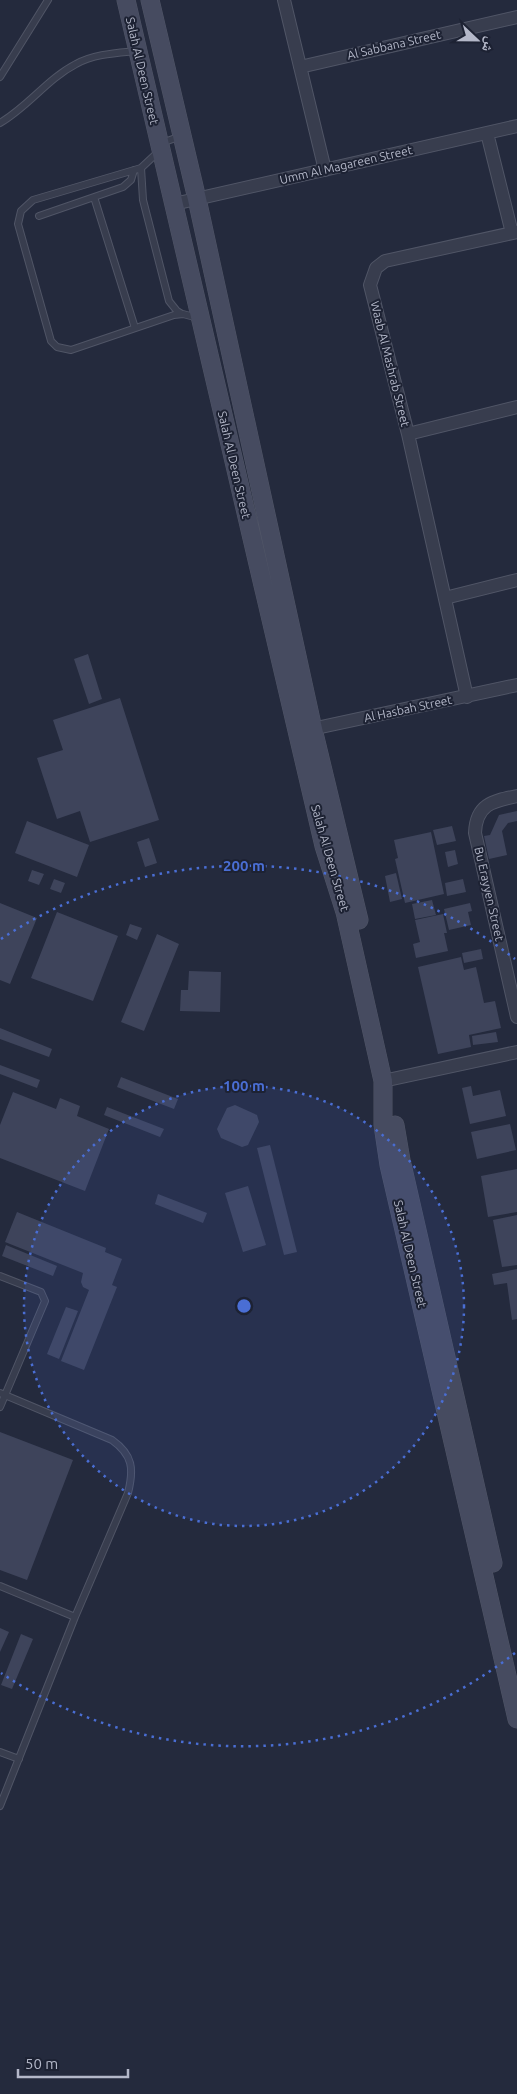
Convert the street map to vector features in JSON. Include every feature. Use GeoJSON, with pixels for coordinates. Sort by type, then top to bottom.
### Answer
{"type":"FeatureCollection","features":[{"type":"Feature","properties":{"kind":"street","name":"Salah Al Deen Street"},"geometry":{"type":"LineString","coordinates":[[126,0],[201,320],[305,731],[352,888],[401,1160],[517,1668]]}},
{"type":"Feature","properties":{"kind":"street","name":"Salah Al Deen Street"},"geometry":{"type":"LineString","coordinates":[[150,0],[222,315],[305,731]]}},
{"type":"Feature","properties":{"kind":"street"},"geometry":{"type":"LineString","coordinates":[[284,0],[325,170]]}},
{"type":"Feature","properties":{"kind":"street","name":"Al Sabbana Street"},"geometry":{"type":"LineString","coordinates":[[300,67],[517,17]]}},
{"type":"Feature","properties":{"kind":"street","name":"Umm Al Magareen Street"},"geometry":{"type":"LineString","coordinates":[[174,204],[517,126]]}},
{"type":"Feature","properties":{"kind":"street","name":"Waab Al Mashrab Street"},"geometry":{"type":"LineString","coordinates":[[467,697],[408,434],[370,285],[376,268],[385,261],[515,232],[487,133]]}},
{"type":"Feature","properties":{"kind":"street"},"geometry":{"type":"LineString","coordinates":[[201,320],[222,315]]}},
{"type":"Feature","properties":{"kind":"street"},"geometry":{"type":"LineString","coordinates":[[408,434],[517,408]]}},
{"type":"Feature","properties":{"kind":"street"},"geometry":{"type":"LineString","coordinates":[[445,598],[517,580]]}},
{"type":"Feature","properties":{"kind":"street","name":"Al Hasbah Street"},"geometry":{"type":"LineString","coordinates":[[305,731],[517,685]]}},
{"type":"Feature","properties":{"kind":"street","name":"Bu Erayyen Street"},"geometry":{"type":"LineString","coordinates":[[517,796],[495,801],[486,806],[479,813],[475,822],[475,833],[511,963],[517,1017]]}},
{"type":"Feature","properties":{"kind":"street"},"geometry":{"type":"LineString","coordinates":[[388,1081],[517,1052]]}},
{"type":"Feature","properties":{"kind":"street","name":"Salah Al Deen Street"},"geometry":{"type":"LineString","coordinates":[[388,1081],[383,1125],[389,1165],[517,1719]]}},
{"type":"Feature","properties":{"kind":"lane"},"geometry":{"type":"LineString","coordinates":[[0,77],[48,0]]}},
{"type":"Feature","properties":{"kind":"lane"},"geometry":{"type":"LineString","coordinates":[[0,123],[20,110],[51,81],[77,63],[108,54],[138,51]]}},
{"type":"Feature","properties":{"kind":"lane"},"geometry":{"type":"LineString","coordinates":[[182,136],[159,144],[156,154],[137,169],[33,200],[21,211],[18,224],[51,341],[62,350],[71,350],[183,314]]}},
{"type":"Feature","properties":{"kind":"lane"},"geometry":{"type":"LineString","coordinates":[[39,216],[123,187],[131,180],[137,169]]}},
{"type":"Feature","properties":{"kind":"lane"},"geometry":{"type":"LineString","coordinates":[[137,169],[169,301],[177,311],[201,320]]}},
{"type":"Feature","properties":{"kind":"lane"},"geometry":{"type":"LineString","coordinates":[[94,197],[135,328]]}},
{"type":"Feature","properties":{"kind":"lane"},"geometry":{"type":"LineString","coordinates":[[0,1276],[41,1292],[45,1301],[2,1394],[0,1407]]}},
{"type":"Feature","properties":{"kind":"lane"},"geometry":{"type":"LineString","coordinates":[[0,1806],[75,1617],[128,1492],[132,1466],[121,1447],[112,1440],[2,1394]]}},
{"type":"Feature","properties":{"kind":"lane"},"geometry":{"type":"LineString","coordinates":[[0,1586],[75,1617]]}},
{"type":"Feature","properties":{"kind":"lane"},"geometry":{"type":"LineString","coordinates":[[0,1752],[19,1759]]}},
{"type":"Feature","properties":{"kind":"building"},"geometry":{"type":"Polygon","coordinates":[[[88,654],[102,699],[89,704],[74,659],[88,654]]]}},
{"type":"Feature","properties":{"kind":"building"},"geometry":{"type":"Polygon","coordinates":[[[120,698],[159,820],[90,842],[80,811],[57,819],[37,758],[63,750],[53,720],[120,698]]]}},
{"type":"Feature","properties":{"kind":"building"},"geometry":{"type":"Polygon","coordinates":[[[517,811],[517,821],[508,823],[502,831],[507,855],[489,859],[484,836],[490,835],[499,815],[517,811]]]}},
{"type":"Feature","properties":{"kind":"building"},"geometry":{"type":"Polygon","coordinates":[[[27,821],[89,845],[77,877],[15,853],[27,821]]]}},
{"type":"Feature","properties":{"kind":"building"},"geometry":{"type":"Polygon","coordinates":[[[452,826],[456,841],[437,845],[433,830],[452,826]]]}},
{"type":"Feature","properties":{"kind":"building"},"geometry":{"type":"Polygon","coordinates":[[[431,832],[444,894],[405,903],[395,859],[398,858],[394,840],[431,832]]]}},
{"type":"Feature","properties":{"kind":"building"},"geometry":{"type":"Polygon","coordinates":[[[149,838],[157,863],[145,867],[137,842],[149,838]]]}},
{"type":"Feature","properties":{"kind":"building"},"geometry":{"type":"Polygon","coordinates":[[[455,850],[458,864],[448,867],[445,852],[455,850]]]}},
{"type":"Feature","properties":{"kind":"building"},"geometry":{"type":"Polygon","coordinates":[[[32,870],[44,874],[39,885],[28,881],[32,870]]]}},
{"type":"Feature","properties":{"kind":"building"},"geometry":{"type":"Polygon","coordinates":[[[396,873],[402,899],[390,902],[385,876],[396,873]]]}},
{"type":"Feature","properties":{"kind":"building"},"geometry":{"type":"Polygon","coordinates":[[[54,879],[65,883],[61,893],[50,889],[54,879]]]}},
{"type":"Feature","properties":{"kind":"building"},"geometry":{"type":"Polygon","coordinates":[[[463,879],[466,892],[447,896],[445,883],[463,879]]]}},
{"type":"Feature","properties":{"kind":"building"},"geometry":{"type":"Polygon","coordinates":[[[432,900],[436,915],[415,919],[412,904],[432,900]]]}},
{"type":"Feature","properties":{"kind":"building"},"geometry":{"type":"Polygon","coordinates":[[[0,903],[37,918],[10,984],[0,980],[0,903]]]}},
{"type":"Feature","properties":{"kind":"building"},"geometry":{"type":"Polygon","coordinates":[[[470,903],[472,911],[468,912],[471,925],[449,930],[444,909],[470,903]]]}},
{"type":"Feature","properties":{"kind":"building"},"geometry":{"type":"Polygon","coordinates":[[[57,912],[118,936],[93,1001],[31,978],[57,912]]]}},
{"type":"Feature","properties":{"kind":"building"},"geometry":{"type":"Polygon","coordinates":[[[443,914],[447,933],[444,933],[448,951],[416,958],[413,944],[420,942],[415,920],[443,914]]]}},
{"type":"Feature","properties":{"kind":"building"},"geometry":{"type":"Polygon","coordinates":[[[130,924],[142,928],[137,940],[126,935],[130,924]]]}},
{"type":"Feature","properties":{"kind":"building"},"geometry":{"type":"Polygon","coordinates":[[[157,934],[179,944],[144,1031],[121,1022],[157,934]]]}},
{"type":"Feature","properties":{"kind":"building"},"geometry":{"type":"Polygon","coordinates":[[[481,949],[483,959],[464,963],[462,953],[481,949]]]}},
{"type":"Feature","properties":{"kind":"building"},"geometry":{"type":"Polygon","coordinates":[[[461,957],[464,970],[476,967],[484,1003],[495,1001],[501,1028],[469,1035],[471,1047],[438,1054],[418,967],[461,957]]]}},
{"type":"Feature","properties":{"kind":"building"},"geometry":{"type":"Polygon","coordinates":[[[189,971],[221,972],[220,1012],[180,1011],[181,990],[188,990],[189,971]]]}},
{"type":"Feature","properties":{"kind":"building"},"geometry":{"type":"Polygon","coordinates":[[[0,1028],[52,1049],[49,1057],[0,1039],[0,1028]]]}},
{"type":"Feature","properties":{"kind":"building"},"geometry":{"type":"Polygon","coordinates":[[[496,1032],[498,1042],[473,1045],[472,1036],[496,1032]]]}},
{"type":"Feature","properties":{"kind":"building"},"geometry":{"type":"Polygon","coordinates":[[[0,1065],[40,1080],[37,1088],[0,1074],[0,1065]]]}},
{"type":"Feature","properties":{"kind":"building"},"geometry":{"type":"Polygon","coordinates":[[[121,1077],[178,1099],[174,1109],[117,1087],[121,1077]]]}},
{"type":"Feature","properties":{"kind":"building"},"geometry":{"type":"Polygon","coordinates":[[[471,1086],[473,1096],[500,1090],[506,1116],[470,1124],[462,1088],[471,1086]]]}},
{"type":"Feature","properties":{"kind":"building"},"geometry":{"type":"Polygon","coordinates":[[[13,1092],[56,1109],[60,1098],[80,1106],[77,1116],[109,1129],[85,1191],[0,1158],[0,1125],[13,1092]]]}},
{"type":"Feature","properties":{"kind":"building"},"geometry":{"type":"Polygon","coordinates":[[[235,1105],[257,1115],[259,1122],[248,1145],[242,1147],[221,1138],[217,1129],[227,1108],[235,1105]]]}},
{"type":"Feature","properties":{"kind":"building"},"geometry":{"type":"Polygon","coordinates":[[[107,1107],[164,1129],[160,1137],[104,1115],[107,1107]]]}},
{"type":"Feature","properties":{"kind":"building"},"geometry":{"type":"Polygon","coordinates":[[[510,1124],[516,1150],[477,1159],[471,1132],[510,1124]]]}},
{"type":"Feature","properties":{"kind":"building"},"geometry":{"type":"Polygon","coordinates":[[[270,1145],[297,1252],[284,1255],[257,1148],[270,1145]]]}},
{"type":"Feature","properties":{"kind":"building"},"geometry":{"type":"Polygon","coordinates":[[[517,1169],[517,1212],[488,1217],[481,1176],[517,1169]]]}},
{"type":"Feature","properties":{"kind":"building"},"geometry":{"type":"Polygon","coordinates":[[[248,1186],[266,1245],[243,1252],[225,1193],[248,1186]]]}},
{"type":"Feature","properties":{"kind":"building"},"geometry":{"type":"Polygon","coordinates":[[[158,1194],[207,1213],[203,1223],[155,1204],[158,1194]]]}},
{"type":"Feature","properties":{"kind":"building"},"geometry":{"type":"Polygon","coordinates":[[[17,1212],[106,1248],[105,1252],[122,1259],[112,1285],[117,1287],[84,1370],[61,1361],[89,1290],[83,1287],[81,1282],[83,1273],[5,1242],[17,1212]]]}},
{"type":"Feature","properties":{"kind":"building"},"geometry":{"type":"Polygon","coordinates":[[[517,1215],[517,1265],[502,1267],[493,1220],[517,1215]]]}},
{"type":"Feature","properties":{"kind":"building"},"geometry":{"type":"Polygon","coordinates":[[[6,1245],[57,1266],[53,1276],[2,1256],[6,1245]]]}},
{"type":"Feature","properties":{"kind":"building"},"geometry":{"type":"Polygon","coordinates":[[[517,1269],[517,1319],[512,1320],[507,1283],[494,1285],[492,1274],[517,1269]]]}},
{"type":"Feature","properties":{"kind":"building"},"geometry":{"type":"Polygon","coordinates":[[[66,1307],[78,1311],[59,1359],[47,1354],[66,1307]]]}},
{"type":"Feature","properties":{"kind":"building"},"geometry":{"type":"Polygon","coordinates":[[[0,1432],[73,1460],[27,1580],[0,1570],[0,1432]]]}},
{"type":"Feature","properties":{"kind":"building"},"geometry":{"type":"Polygon","coordinates":[[[0,1628],[9,1632],[0,1652],[0,1628]]]}},
{"type":"Feature","properties":{"kind":"building"},"geometry":{"type":"Polygon","coordinates":[[[21,1634],[33,1639],[12,1689],[1,1685],[21,1634]]]}}]}
